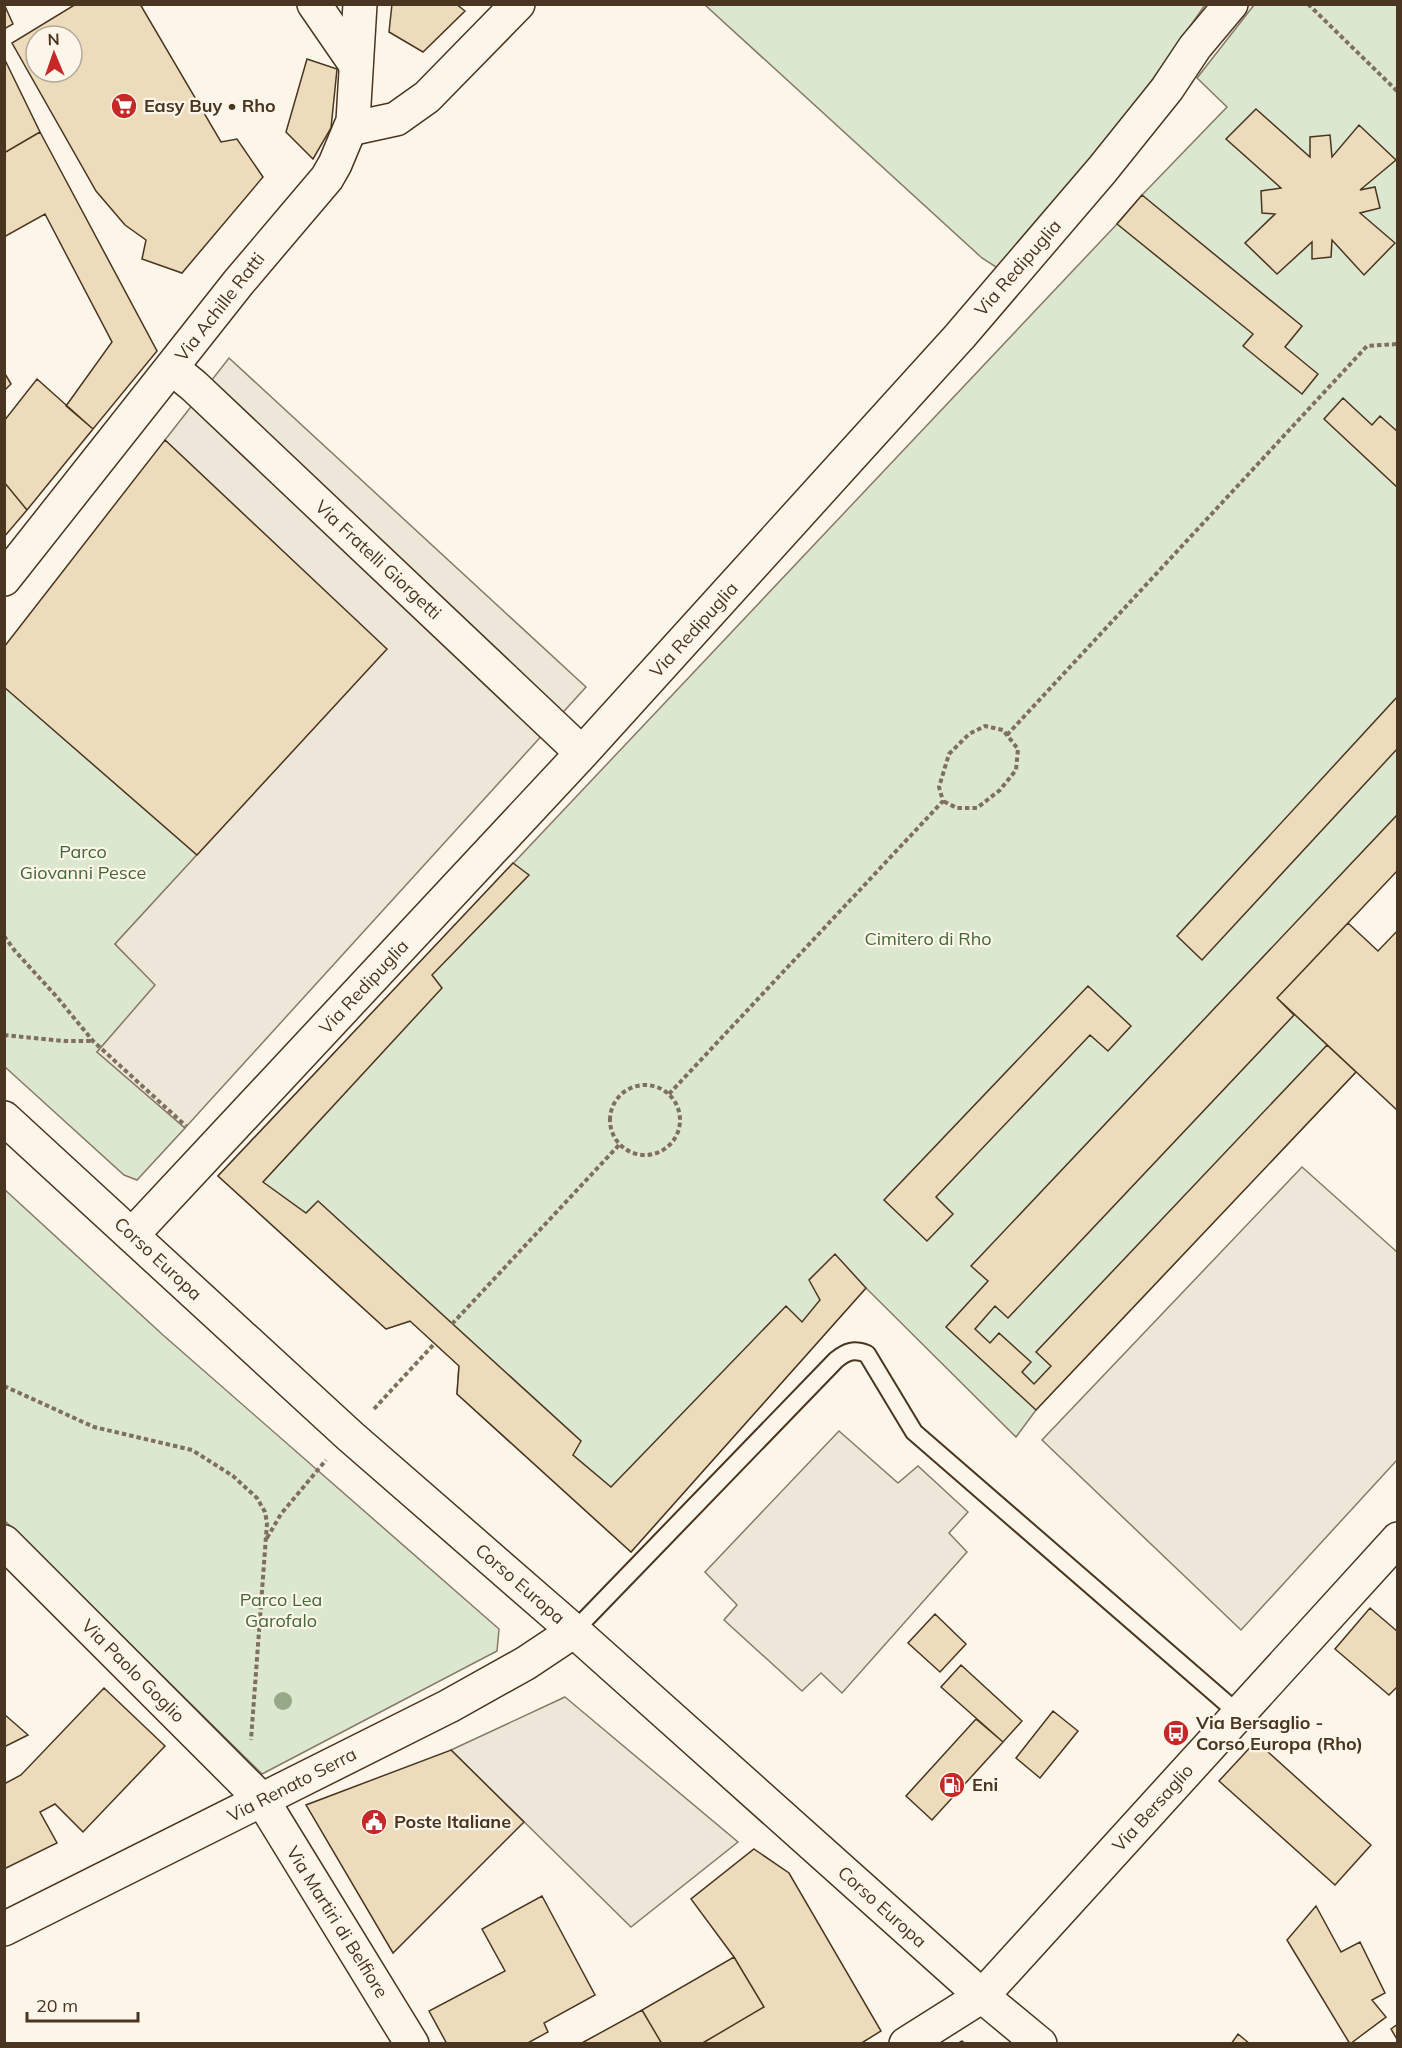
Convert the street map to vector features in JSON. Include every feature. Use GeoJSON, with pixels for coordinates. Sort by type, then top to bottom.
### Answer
{"type":"FeatureCollection","features":[{"type":"Feature","properties":{"kind":"street"},"geometry":{"type":"LineString","coordinates":[[314,4],[356,65]]}},
{"type":"Feature","properties":{"kind":"street","name":"Via Achille Ratti"},"geometry":{"type":"LineString","coordinates":[[4,579],[238,282],[327,178],[350,129],[356,93],[360,4]]}},
{"type":"Feature","properties":{"kind":"street"},"geometry":{"type":"LineString","coordinates":[[350,129],[396,119],[427,97],[518,4]]}},
{"type":"Feature","properties":{"kind":"street","name":"Via Redipuglia"},"geometry":{"type":"LineString","coordinates":[[132,1235],[582,753],[960,336],[1102,170],[1167,89],[1195,47],[1230,4]]}},
{"type":"Feature","properties":{"kind":"street","name":"Via Fratelli Giorgetti"},"geometry":{"type":"LineString","coordinates":[[172,368],[203,394],[582,753]]}},
{"type":"Feature","properties":{"kind":"street","name":"Corso Europa"},"geometry":{"type":"LineString","coordinates":[[4,1118],[350,1436],[574,1631],[982,1996],[1040,2043]]}},
{"type":"Feature","properties":{"kind":"street","name":"Via Bersaglio"},"geometry":{"type":"LineString","coordinates":[[906,2043],[982,1996],[1398,1539]]}},
{"type":"Feature","properties":{"kind":"street","name":"Via Paolo Goglio"},"geometry":{"type":"LineString","coordinates":[[4,1542],[255,1793]]}},
{"type":"Feature","properties":{"kind":"street","name":"Via Renato Serra"},"geometry":{"type":"LineString","coordinates":[[4,1929],[255,1793],[449,1706],[526,1663],[574,1631]]}},
{"type":"Feature","properties":{"kind":"street","name":"Via Martiri di Belfiore"},"geometry":{"type":"LineString","coordinates":[[255,1793],[412,2043]]}},
{"type":"Feature","properties":{"kind":"lane"},"geometry":{"type":"LineString","coordinates":[[574,1631],[836,1360],[846,1352],[857,1350],[867,1354],[914,1432],[1239,1714]]}},
{"type":"Feature","properties":{"kind":"path"},"geometry":{"type":"LineString","coordinates":[[1308,4],[1398,92]]}},
{"type":"Feature","properties":{"kind":"path"},"geometry":{"type":"LineString","coordinates":[[1007,735],[1367,346],[1398,344]]}},
{"type":"Feature","properties":{"kind":"path"},"geometry":{"type":"LineString","coordinates":[[985,726],[1003,730],[1018,749],[1016,770],[1000,790],[977,808],[957,808],[943,801],[939,788],[950,754],[969,734],[985,726]]}},
{"type":"Feature","properties":{"kind":"path"},"geometry":{"type":"LineString","coordinates":[[669,1095],[943,801]]}},
{"type":"Feature","properties":{"kind":"path"},"geometry":{"type":"LineString","coordinates":[[4,936],[93,1041],[212,1149]]}},
{"type":"Feature","properties":{"kind":"path"},"geometry":{"type":"LineString","coordinates":[[4,1035],[64,1041],[93,1041]]}},
{"type":"Feature","properties":{"kind":"path"},"geometry":{"type":"LineString","coordinates":[[643,1085],[654,1086],[669,1095],[679,1109],[681,1120],[679,1132],[673,1143],[653,1155],[640,1156],[620,1145],[613,1136],[610,1125],[615,1102],[622,1094],[643,1085]]}},
{"type":"Feature","properties":{"kind":"path"},"geometry":{"type":"LineString","coordinates":[[452,1324],[620,1145]]}},
{"type":"Feature","properties":{"kind":"path"},"geometry":{"type":"LineString","coordinates":[[4,1386],[94,1427],[192,1450],[233,1476],[257,1498],[265,1512],[267,1523],[255,1793]]}},
{"type":"Feature","properties":{"kind":"green space"},"geometry":{"type":"Polygon","coordinates":[[[705,5],[1205,5],[1136,103],[999,269],[982,258],[705,5]]]}},
{"type":"Feature","properties":{"kind":"green space","name":"Cimitero di Rho"},"geometry":{"type":"Polygon","coordinates":[[[1254,5],[1397,5],[1397,870],[1277,998],[1356,1072],[1036,1410],[1016,1437],[866,1288],[631,1552],[457,1394],[459,1365],[411,1321],[386,1329],[218,1176],[1227,107],[1197,78],[1254,5]]]}},
{"type":"Feature","properties":{"kind":"green space","name":"Parco Giovanni Pesce"},"geometry":{"type":"Polygon","coordinates":[[[5,687],[197,855],[115,944],[156,985],[97,1052],[185,1128],[137,1180],[124,1175],[5,1067],[5,687]]]}},
{"type":"Feature","properties":{"kind":"green space","name":"Parco Lea Garofalo"},"geometry":{"type":"Polygon","coordinates":[[[4,1189],[163,1335],[499,1629],[497,1651],[262,1774],[5,1521],[4,1189]]]}},
{"type":"Feature","properties":{"kind":"shaded area"},"geometry":{"type":"Polygon","coordinates":[[[229,358],[586,687],[185,1128],[97,1052],[155,985],[115,944],[386,649],[165,440],[229,358]]]}},
{"type":"Feature","properties":{"kind":"shaded area"},"geometry":{"type":"Polygon","coordinates":[[[1302,1167],[1397,1252],[1397,1460],[1241,1630],[1042,1440],[1302,1167]]]}},
{"type":"Feature","properties":{"kind":"shaded area"},"geometry":{"type":"Polygon","coordinates":[[[839,1431],[898,1483],[918,1466],[968,1512],[949,1533],[967,1552],[842,1693],[821,1673],[802,1691],[724,1620],[737,1605],[705,1572],[839,1431]]]}},
{"type":"Feature","properties":{"kind":"shaded area"},"geometry":{"type":"Polygon","coordinates":[[[565,1697],[738,1842],[631,1927],[451,1750],[565,1697]]]}},
{"type":"Feature","properties":{"kind":"building"},"geometry":{"type":"Polygon","coordinates":[[[4,4],[13,24],[4,29],[4,4]]]}},
{"type":"Feature","properties":{"kind":"building","name":"Easy Buy • Rho"},"geometry":{"type":"Polygon","coordinates":[[[76,4],[140,4],[221,142],[237,139],[263,177],[182,273],[142,259],[146,240],[125,225],[96,191],[35,84],[84,84],[84,24],[43,24],[76,4]]]}},
{"type":"Feature","properties":{"kind":"building"},"geometry":{"type":"Polygon","coordinates":[[[392,4],[456,4],[465,11],[423,52],[389,32],[392,4]]]}},
{"type":"Feature","properties":{"kind":"building","name":"Easy Buy • Rho"},"geometry":{"type":"Polygon","coordinates":[[[24,36],[24,64],[12,43],[24,36]]]}},
{"type":"Feature","properties":{"kind":"building"},"geometry":{"type":"Polygon","coordinates":[[[4,58],[40,132],[4,153],[4,58]]]}},
{"type":"Feature","properties":{"kind":"building"},"geometry":{"type":"Polygon","coordinates":[[[307,59],[337,69],[331,128],[313,159],[286,132],[307,59]]]}},
{"type":"Feature","properties":{"kind":"building"},"geometry":{"type":"Polygon","coordinates":[[[1256,109],[1310,157],[1310,137],[1330,135],[1332,157],[1359,125],[1396,160],[1360,190],[1375,187],[1380,208],[1360,213],[1395,243],[1364,275],[1332,240],[1331,257],[1312,259],[1312,242],[1277,274],[1245,243],[1275,214],[1262,213],[1261,191],[1281,188],[1226,139],[1256,109]]]}},
{"type":"Feature","properties":{"kind":"building"},"geometry":{"type":"Polygon","coordinates":[[[40,132],[157,351],[93,429],[66,406],[112,342],[45,214],[4,237],[4,153],[40,132]]]}},
{"type":"Feature","properties":{"kind":"building"},"geometry":{"type":"Polygon","coordinates":[[[1142,195],[1302,326],[1285,347],[1318,374],[1302,394],[1243,346],[1253,334],[1117,224],[1142,195]]]}},
{"type":"Feature","properties":{"kind":"building"},"geometry":{"type":"Polygon","coordinates":[[[4,372],[11,384],[4,391],[4,372]]]}},
{"type":"Feature","properties":{"kind":"building"},"geometry":{"type":"Polygon","coordinates":[[[37,379],[93,429],[27,510],[4,482],[4,421],[37,379]]]}},
{"type":"Feature","properties":{"kind":"building"},"geometry":{"type":"Polygon","coordinates":[[[1343,398],[1372,425],[1380,416],[1398,432],[1398,488],[1324,419],[1343,398]]]}},
{"type":"Feature","properties":{"kind":"building"},"geometry":{"type":"Polygon","coordinates":[[[165,440],[387,649],[197,855],[4,687],[4,647],[165,440]]]}},
{"type":"Feature","properties":{"kind":"building"},"geometry":{"type":"Polygon","coordinates":[[[4,482],[27,510],[4,537],[4,482]]]}},
{"type":"Feature","properties":{"kind":"building"},"geometry":{"type":"Polygon","coordinates":[[[1398,696],[1398,748],[1202,960],[1177,936],[1398,696]]]}},
{"type":"Feature","properties":{"kind":"building"},"geometry":{"type":"Polygon","coordinates":[[[1398,814],[1398,870],[1277,998],[1294,1015],[1008,1318],[995,1306],[975,1329],[990,1343],[999,1333],[1031,1362],[1022,1372],[1034,1384],[1051,1366],[1036,1352],[1327,1045],[1356,1072],[1036,1410],[946,1327],[988,1281],[971,1266],[1398,814]]]}},
{"type":"Feature","properties":{"kind":"building"},"geometry":{"type":"Polygon","coordinates":[[[513,863],[529,875],[432,975],[442,988],[263,1182],[306,1213],[318,1201],[581,1441],[573,1455],[611,1487],[786,1306],[802,1322],[820,1300],[809,1280],[835,1254],[866,1288],[631,1552],[457,1394],[459,1366],[410,1321],[386,1329],[218,1176],[513,863]]]}},
{"type":"Feature","properties":{"kind":"building"},"geometry":{"type":"Polygon","coordinates":[[[1348,923],[1378,951],[1398,930],[1398,1111],[1277,998],[1348,923]]]}},
{"type":"Feature","properties":{"kind":"building"},"geometry":{"type":"Polygon","coordinates":[[[1088,986],[1131,1026],[1108,1051],[1090,1035],[936,1197],[953,1214],[927,1241],[884,1200],[1088,986]]]}},
{"type":"Feature","properties":{"kind":"building"},"geometry":{"type":"Polygon","coordinates":[[[1370,1608],[1398,1632],[1398,1686],[1389,1695],[1335,1649],[1370,1608]]]}},
{"type":"Feature","properties":{"kind":"building"},"geometry":{"type":"Polygon","coordinates":[[[935,1614],[966,1644],[940,1672],[908,1643],[935,1614]]]}},
{"type":"Feature","properties":{"kind":"building"},"geometry":{"type":"Polygon","coordinates":[[[961,1665],[1022,1721],[1003,1742],[941,1687],[961,1665]]]}},
{"type":"Feature","properties":{"kind":"building"},"geometry":{"type":"Polygon","coordinates":[[[104,1688],[165,1746],[83,1832],[55,1804],[40,1812],[57,1843],[4,1869],[4,1784],[21,1775],[104,1688]]]}},
{"type":"Feature","properties":{"kind":"building"},"geometry":{"type":"Polygon","coordinates":[[[1053,1711],[1078,1731],[1040,1778],[1016,1758],[1053,1711]]]}},
{"type":"Feature","properties":{"kind":"building"},"geometry":{"type":"Polygon","coordinates":[[[4,1714],[28,1735],[4,1747],[4,1714]]]}},
{"type":"Feature","properties":{"kind":"building"},"geometry":{"type":"Polygon","coordinates":[[[976,1719],[1003,1742],[932,1820],[906,1796],[976,1719]]]}},
{"type":"Feature","properties":{"kind":"building"},"geometry":{"type":"Polygon","coordinates":[[[1256,1741],[1371,1845],[1335,1885],[1219,1781],[1256,1741]]]}},
{"type":"Feature","properties":{"kind":"building"},"geometry":{"type":"Polygon","coordinates":[[[451,1750],[524,1822],[393,1953],[306,1805],[451,1750]]]}},
{"type":"Feature","properties":{"kind":"building"},"geometry":{"type":"Polygon","coordinates":[[[754,1849],[789,1873],[881,2031],[860,2044],[701,2044],[764,2007],[734,1957],[691,1899],[754,1849]]]}},
{"type":"Feature","properties":{"kind":"building"},"geometry":{"type":"Polygon","coordinates":[[[542,1896],[595,1995],[544,2023],[548,2032],[526,2044],[447,2044],[429,2011],[505,1971],[482,1929],[542,1896]]]}},
{"type":"Feature","properties":{"kind":"building"},"geometry":{"type":"Polygon","coordinates":[[[1316,1906],[1341,1952],[1360,1942],[1385,1993],[1372,2000],[1386,2017],[1350,2044],[1287,1940],[1316,1906]]]}},
{"type":"Feature","properties":{"kind":"building"},"geometry":{"type":"Polygon","coordinates":[[[734,1957],[764,2007],[701,2044],[662,2044],[642,2010],[734,1957]]]}},
{"type":"Feature","properties":{"kind":"building"},"geometry":{"type":"Polygon","coordinates":[[[642,2010],[662,2044],[580,2044],[642,2010]]]}},
{"type":"Feature","properties":{"kind":"building"},"geometry":{"type":"Polygon","coordinates":[[[1398,2024],[1398,2041],[1391,2029],[1398,2024]]]}},
{"type":"Feature","properties":{"kind":"building"},"geometry":{"type":"Polygon","coordinates":[[[1238,2034],[1250,2044],[1231,2044],[1238,2034]]]}},
{"type":"Feature","properties":{"kind":"fence"},"geometry":{"type":"LineString","coordinates":[[957,2044],[962,2041],[966,2044]]}},
{"type":"Feature","properties":{"kind":"place","name":"Easy Buy • Rho"},"geometry":{"type":"Point","coordinates":[124,106]}},
{"type":"Feature","properties":{"kind":"place","name":"Via Bersaglio - Corso Europa (Rho)"},"geometry":{"type":"Point","coordinates":[1176,1733]}},
{"type":"Feature","properties":{"kind":"place","name":"Eni"},"geometry":{"type":"Point","coordinates":[952,1785]}},
{"type":"Feature","properties":{"kind":"place","name":"Poste Italiane"},"geometry":{"type":"Point","coordinates":[374,1822]}}]}
